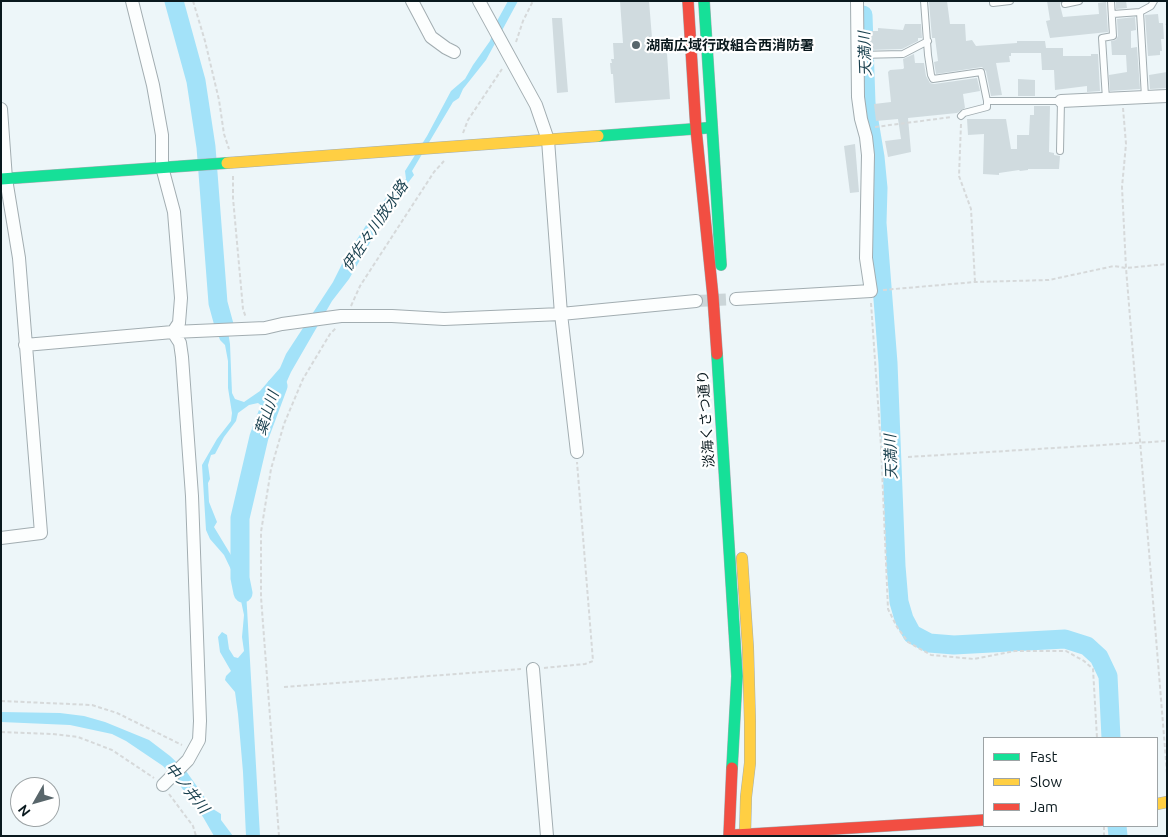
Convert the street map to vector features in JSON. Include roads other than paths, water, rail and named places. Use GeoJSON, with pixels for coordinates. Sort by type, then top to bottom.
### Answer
{"type":"FeatureCollection","features":[{"type":"Feature","properties":{"kind":"street"},"geometry":{"type":"LineString","coordinates":[[132,1],[153,86],[162,135],[162,168],[174,212],[180,289],[180,323],[173,332]]}},
{"type":"Feature","properties":{"kind":"street"},"geometry":{"type":"LineString","coordinates":[[412,1],[431,37],[454,52]]}},
{"type":"Feature","properties":{"kind":"street","name":"淡海くさつ通り"},"geometry":{"type":"LineString","coordinates":[[688,1],[696,129],[713,297],[737,676],[729,835]]}},
{"type":"Feature","properties":{"kind":"street","name":"淡海くさつ通り"},"geometry":{"type":"LineString","coordinates":[[704,1],[737,491]]}},
{"type":"Feature","properties":{"kind":"street"},"geometry":{"type":"LineString","coordinates":[[736,299],[870,291],[866,258],[868,155],[858,97],[857,1]]}},
{"type":"Feature","properties":{"kind":"street"},"geometry":{"type":"LineString","coordinates":[[480,4],[536,105],[548,140],[561,314],[576,452]]}},
{"type":"Feature","properties":{"kind":"street"},"geometry":{"type":"LineString","coordinates":[[1061,101],[1167,96]]}},
{"type":"Feature","properties":{"kind":"street"},"geometry":{"type":"LineString","coordinates":[[1,109],[3,179],[19,258],[41,533],[1,538]]}},
{"type":"Feature","properties":{"kind":"street"},"geometry":{"type":"LineString","coordinates":[[3,179],[712,128]]}},
{"type":"Feature","properties":{"kind":"street"},"geometry":{"type":"LineString","coordinates":[[25,345],[173,332],[265,328],[287,323],[344,316],[444,319],[561,314],[696,301]]}},
{"type":"Feature","properties":{"kind":"street"},"geometry":{"type":"LineString","coordinates":[[163,785],[188,760],[198,740],[200,721],[192,496],[182,357],[180,343],[173,332]]}},
{"type":"Feature","properties":{"kind":"street"},"geometry":{"type":"LineString","coordinates":[[741,550],[748,648],[750,722],[750,763],[746,797],[745,835]]}},
{"type":"Feature","properties":{"kind":"street"},"geometry":{"type":"LineString","coordinates":[[533,669],[547,836]]}},
{"type":"Feature","properties":{"kind":"street"},"geometry":{"type":"LineString","coordinates":[[719,836],[983,820]]}},
{"type":"Feature","properties":{"kind":"lane"},"geometry":{"type":"LineString","coordinates":[[924,1],[931,75],[933,79],[981,72],[987,108],[964,113],[961,116]]}},
{"type":"Feature","properties":{"kind":"lane"},"geometry":{"type":"LineString","coordinates":[[993,1],[993,3],[1010,1]]}},
{"type":"Feature","properties":{"kind":"lane"},"geometry":{"type":"LineString","coordinates":[[1065,4],[1079,1]]}},
{"type":"Feature","properties":{"kind":"lane"},"geometry":{"type":"LineString","coordinates":[[1106,99],[1102,38],[1114,36],[1111,1]]}},
{"type":"Feature","properties":{"kind":"lane"},"geometry":{"type":"LineString","coordinates":[[1113,14],[1140,12],[1154,1]]}},
{"type":"Feature","properties":{"kind":"lane"},"geometry":{"type":"LineString","coordinates":[[1140,12],[1145,97]]}},
{"type":"Feature","properties":{"kind":"lane"},"geometry":{"type":"LineString","coordinates":[[858,55],[903,54],[928,41]]}},
{"type":"Feature","properties":{"kind":"lane"},"geometry":{"type":"LineString","coordinates":[[987,101],[1061,101],[1060,151]]}},
{"type":"Feature","properties":{"kind":"water","name":"伊佐々川放水路"},"geometry":{"type":"Polygon","coordinates":[[[508,1],[518,1],[486,60],[463,89],[459,98],[453,102],[412,171],[414,175],[394,201],[349,279],[332,301],[291,372],[275,408],[262,406],[258,403],[249,405],[238,413],[236,421],[224,437],[215,454],[211,455],[208,465],[210,479],[208,483],[209,502],[217,522],[214,527],[237,565],[245,573],[260,836],[246,836],[243,772],[235,692],[225,680],[231,671],[220,652],[218,637],[222,632],[227,635],[229,649],[234,657],[238,658],[244,651],[242,637],[244,615],[237,582],[224,555],[210,539],[206,530],[202,465],[217,439],[231,421],[232,413],[225,345],[220,340],[215,326],[218,308],[215,299],[221,303],[226,319],[230,344],[232,393],[235,399],[244,402],[260,391],[280,368],[286,354],[333,282],[345,258],[374,213],[393,189],[406,179],[405,171],[427,136],[451,91],[465,79],[490,41],[497,21],[508,1]]]}},
{"type":"Feature","properties":{"kind":"water","name":"中ノ井川"},"geometry":{"type":"Polygon","coordinates":[[[1,712],[60,713],[84,716],[105,722],[149,740],[186,771],[213,809],[221,814],[221,820],[233,836],[214,836],[203,817],[176,780],[163,766],[126,741],[112,734],[70,725],[1,722],[1,712]]]}},
{"type":"Feature","properties":{"kind":"waterway","name":"葉山川"},"geometry":{"type":"LineString","coordinates":[[174,1],[196,81],[206,147],[218,303],[224,325]]}},
{"type":"Feature","properties":{"kind":"waterway","name":"天満川"},"geometry":{"type":"LineString","coordinates":[[863,15],[866,103],[878,188],[877,223],[888,363],[896,566],[899,602],[904,619],[912,634],[929,643],[954,645],[1065,639],[1087,646],[1099,657],[1108,676],[1111,737]]}},
{"type":"Feature","properties":{"kind":"waterway","name":"葉山川"},"geometry":{"type":"LineString","coordinates":[[243,593],[240,578],[240,518],[259,437],[278,386],[276,387]]}},
{"type":"Feature","properties":{"kind":"waterway","name":"天満川"},"geometry":{"type":"LineString","coordinates":[[1117,827],[1118,836]]}},
{"type":"Feature","properties":{"kind":"tunnel"},"geometry":{"type":"LineString","coordinates":[[696,301],[736,299]]}},
{"type":"Feature","properties":{"kind":"place","name":"湖南広域行政組合西消防署"},"geometry":{"type":"Point","coordinates":[636,45]}}]}
